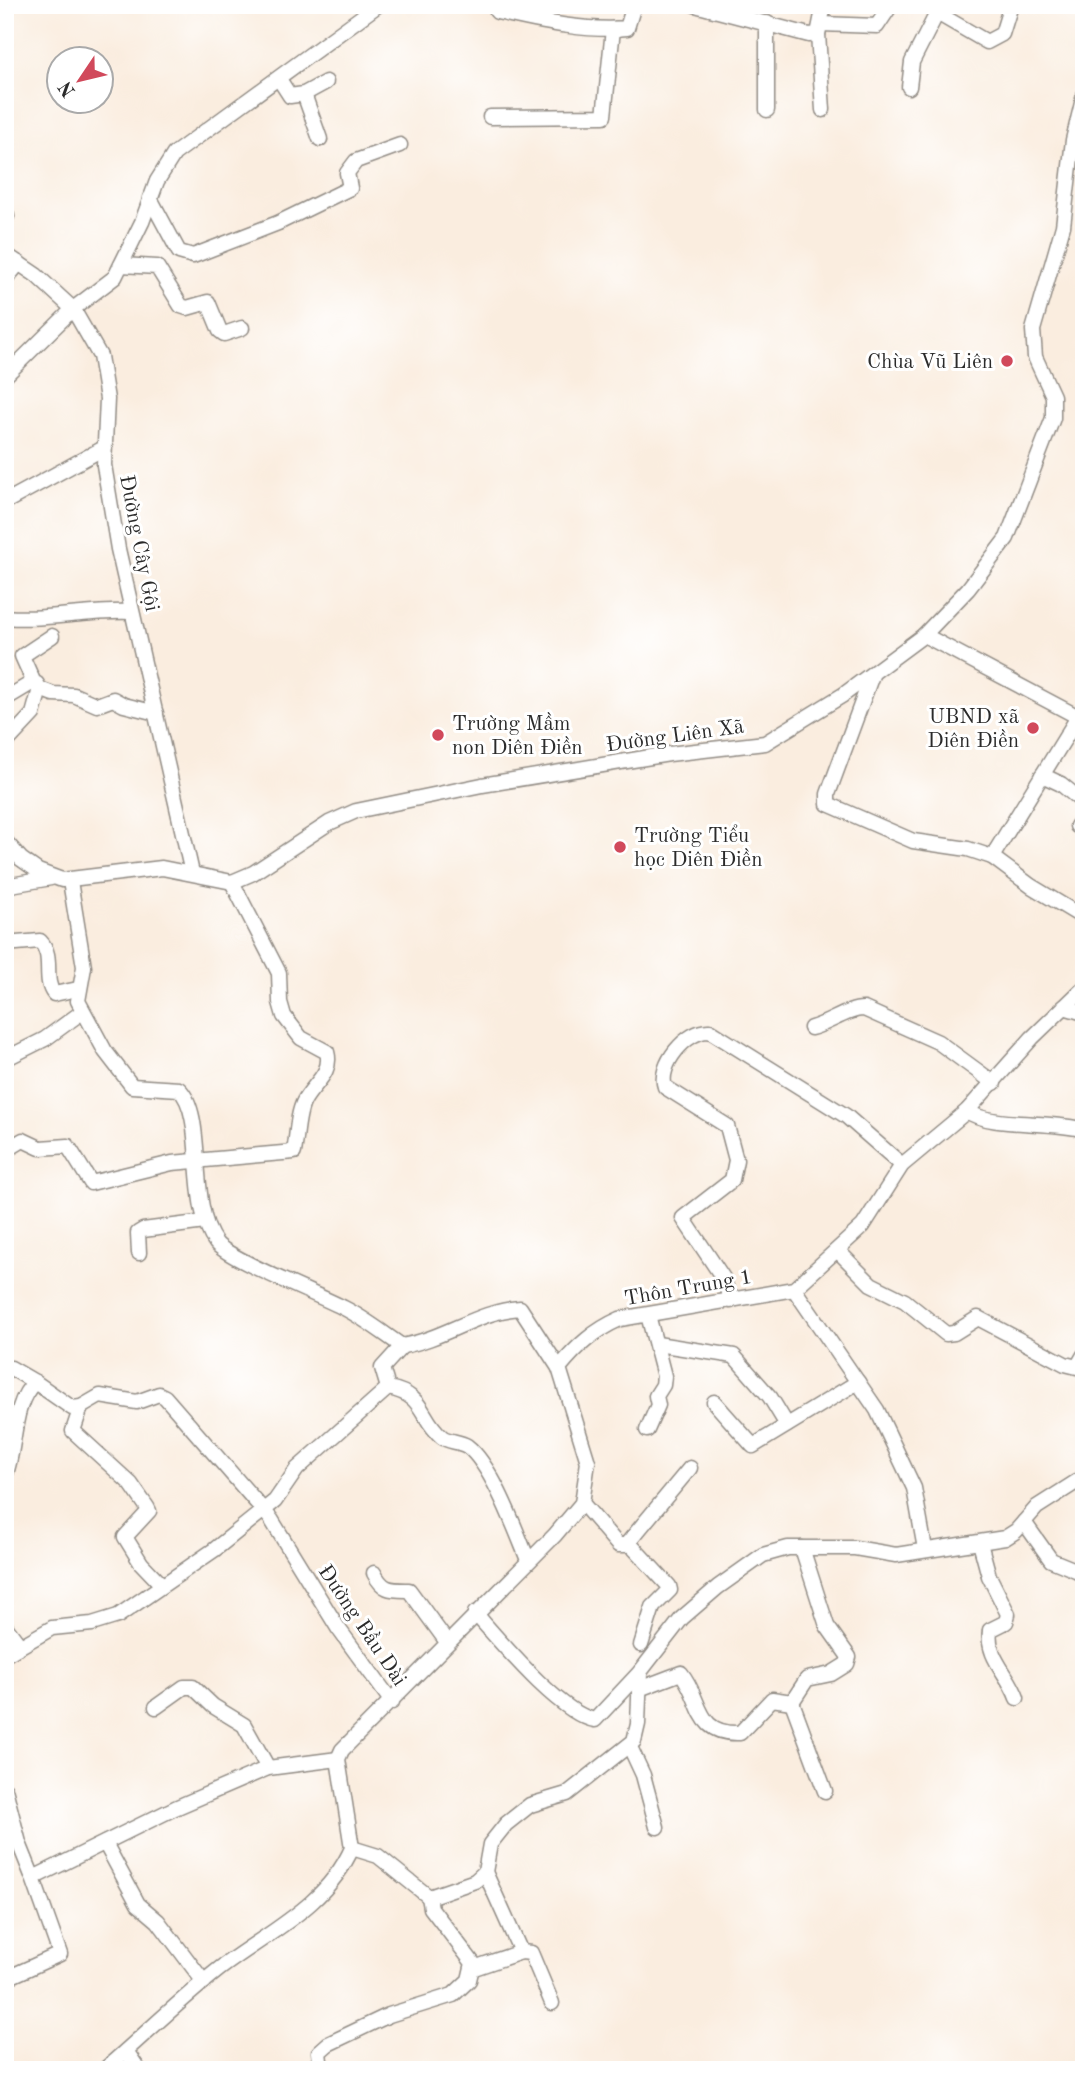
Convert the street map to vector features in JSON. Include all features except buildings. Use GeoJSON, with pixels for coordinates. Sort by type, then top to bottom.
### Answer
{"type":"FeatureCollection","features":[{"type":"Feature","properties":{"kind":"street"},"geometry":{"type":"LineString","coordinates":[[5,376],[73,309],[105,286],[121,265],[163,170],[174,154],[378,5]]}},
{"type":"Feature","properties":{"kind":"street"},"geometry":{"type":"LineString","coordinates":[[497,12],[537,21],[613,29],[627,28],[634,5]]}},
{"type":"Feature","properties":{"kind":"street"},"geometry":{"type":"LineString","coordinates":[[695,5],[723,15],[767,23],[809,35],[819,29],[877,26],[891,5]]}},
{"type":"Feature","properties":{"kind":"street"},"geometry":{"type":"LineString","coordinates":[[823,110],[819,29],[824,5]]}},
{"type":"Feature","properties":{"kind":"street"},"geometry":{"type":"LineString","coordinates":[[909,87],[912,62],[937,13],[986,42],[1002,34],[1011,5]]}},
{"type":"Feature","properties":{"kind":"street"},"geometry":{"type":"LineString","coordinates":[[767,23],[767,110]]}},
{"type":"Feature","properties":{"kind":"street"},"geometry":{"type":"LineString","coordinates":[[490,117],[604,116],[613,29]]}},
{"type":"Feature","properties":{"kind":"street"},"geometry":{"type":"LineString","coordinates":[[279,79],[290,96],[304,94],[326,82]]}},
{"type":"Feature","properties":{"kind":"street"},"geometry":{"type":"LineString","coordinates":[[304,94],[320,139]]}},
{"type":"Feature","properties":{"kind":"street","name":"Đường Liên Xã"},"geometry":{"type":"LineString","coordinates":[[232,882],[253,873],[329,823],[374,806],[669,754],[765,743],[872,675],[924,635],[968,589],[1002,546],[1018,513],[1053,418],[1053,396],[1035,357],[1033,330],[1063,226],[1073,140],[1084,95]]}},
{"type":"Feature","properties":{"kind":"street"},"geometry":{"type":"LineString","coordinates":[[150,198],[179,252],[193,256],[278,223],[350,188],[347,173],[356,162],[400,145]]}},
{"type":"Feature","properties":{"kind":"street","name":"Đường Cây Gội"},"geometry":{"type":"LineString","coordinates":[[5,254],[73,309],[92,340],[104,370],[107,399],[104,465],[131,612],[192,873]]}},
{"type":"Feature","properties":{"kind":"street"},"geometry":{"type":"LineString","coordinates":[[5,280],[19,263]]}},
{"type":"Feature","properties":{"kind":"street"},"geometry":{"type":"LineString","coordinates":[[121,265],[157,267],[181,306],[187,308],[208,302],[220,331],[224,334],[242,328]]}},
{"type":"Feature","properties":{"kind":"street"},"geometry":{"type":"LineString","coordinates":[[5,502],[104,448]]}},
{"type":"Feature","properties":{"kind":"street"},"geometry":{"type":"LineString","coordinates":[[5,617],[39,620],[100,610],[131,612]]}},
{"type":"Feature","properties":{"kind":"street"},"geometry":{"type":"LineString","coordinates":[[924,635],[1081,718],[1042,775],[992,857]]}},
{"type":"Feature","properties":{"kind":"street"},"geometry":{"type":"LineString","coordinates":[[5,744],[33,714],[37,686],[22,656],[52,636]]}},
{"type":"Feature","properties":{"kind":"street"},"geometry":{"type":"LineString","coordinates":[[872,675],[828,794],[828,804],[913,841],[968,849],[992,857],[1031,886],[1084,918]]}},
{"type":"Feature","properties":{"kind":"street"},"geometry":{"type":"LineString","coordinates":[[5,699],[37,686],[54,694],[74,695],[97,705],[113,699],[124,705],[156,713]]}},
{"type":"Feature","properties":{"kind":"street"},"geometry":{"type":"LineString","coordinates":[[1042,775],[1084,803]]}},
{"type":"Feature","properties":{"kind":"street"},"geometry":{"type":"LineString","coordinates":[[5,841],[21,859],[51,878]]}},
{"type":"Feature","properties":{"kind":"street"},"geometry":{"type":"LineString","coordinates":[[5,886],[51,878],[70,881],[162,868],[232,882],[279,973],[284,1016],[302,1038],[327,1052],[330,1061],[326,1072],[303,1103],[294,1152],[172,1163],[91,1183],[68,1146],[58,1144],[50,1148],[40,1148],[23,1140],[5,1151]]}},
{"type":"Feature","properties":{"kind":"street"},"geometry":{"type":"LineString","coordinates":[[70,881],[84,967],[78,989],[82,1012],[122,1077],[132,1086],[179,1089],[185,1094],[205,1222],[217,1245],[229,1254],[346,1309],[402,1346]]}},
{"type":"Feature","properties":{"kind":"street"},"geometry":{"type":"LineString","coordinates":[[5,944],[40,942],[46,947],[50,988],[54,994],[78,989]]}},
{"type":"Feature","properties":{"kind":"street"},"geometry":{"type":"LineString","coordinates":[[925,1549],[914,1488],[877,1410],[794,1289],[863,1226],[902,1165],[967,1111],[1031,1038],[1084,988]]}},
{"type":"Feature","properties":{"kind":"street"},"geometry":{"type":"LineString","coordinates":[[1064,1007],[1084,1013]]}},
{"type":"Feature","properties":{"kind":"street"},"geometry":{"type":"LineString","coordinates":[[811,1028],[837,1020],[856,1009],[864,1009],[939,1041],[994,1083]]}},
{"type":"Feature","properties":{"kind":"street"},"geometry":{"type":"LineString","coordinates":[[5,1059],[45,1039],[82,1012]]}},
{"type":"Feature","properties":{"kind":"street"},"geometry":{"type":"LineString","coordinates":[[731,1301],[723,1278],[683,1218],[732,1180],[736,1160],[730,1131],[723,1122],[665,1087],[662,1080],[665,1067],[696,1033],[710,1031],[799,1085],[846,1116],[902,1165]]}},
{"type":"Feature","properties":{"kind":"street"},"geometry":{"type":"LineString","coordinates":[[967,1111],[985,1119],[1062,1124],[1084,1130]]}},
{"type":"Feature","properties":{"kind":"street"},"geometry":{"type":"LineString","coordinates":[[139,1253],[138,1233],[143,1230],[205,1222]]}},
{"type":"Feature","properties":{"kind":"street"},"geometry":{"type":"LineString","coordinates":[[838,1251],[871,1284],[905,1301],[946,1334],[954,1333],[978,1318],[1065,1364],[1077,1367],[1084,1355]]}},
{"type":"Feature","properties":{"kind":"street","name":"Thôn Trung 1"},"geometry":{"type":"LineString","coordinates":[[559,1367],[600,1328],[620,1319],[794,1289]]}},
{"type":"Feature","properties":{"kind":"street"},"geometry":{"type":"LineString","coordinates":[[388,1388],[382,1368],[402,1346],[419,1343],[498,1310],[520,1308],[559,1367],[588,1462],[582,1503],[392,1702]]}},
{"type":"Feature","properties":{"kind":"street"},"geometry":{"type":"LineString","coordinates":[[647,1430],[658,1405],[656,1396],[663,1385],[657,1344],[648,1315]]}},
{"type":"Feature","properties":{"kind":"street"},"geometry":{"type":"LineString","coordinates":[[657,1344],[734,1356],[763,1389],[787,1425]]}},
{"type":"Feature","properties":{"kind":"street"},"geometry":{"type":"LineString","coordinates":[[5,1370],[11,1367],[72,1408],[81,1407],[73,1431],[131,1484],[149,1511],[125,1537],[141,1563],[162,1586]]}},
{"type":"Feature","properties":{"kind":"street"},"geometry":{"type":"LineString","coordinates":[[5,1476],[22,1403],[28,1388],[35,1382]]}},
{"type":"Feature","properties":{"kind":"street"},"geometry":{"type":"LineString","coordinates":[[714,1402],[753,1446],[858,1382]]}},
{"type":"Feature","properties":{"kind":"street"},"geometry":{"type":"LineString","coordinates":[[5,1655],[52,1628],[92,1624],[118,1616],[162,1586],[264,1511],[282,1493],[297,1469],[388,1388],[402,1390],[412,1398],[442,1438],[469,1448],[505,1504],[528,1560]]}},
{"type":"Feature","properties":{"kind":"street","name":"Đường Bầu Dài"},"geometry":{"type":"LineString","coordinates":[[81,1407],[100,1396],[137,1402],[159,1394],[264,1511],[338,1628],[392,1702],[354,1736],[338,1759]]}},
{"type":"Feature","properties":{"kind":"street"},"geometry":{"type":"LineString","coordinates":[[582,1503],[618,1545],[629,1544],[690,1468]]}},
{"type":"Feature","properties":{"kind":"street"},"geometry":{"type":"LineString","coordinates":[[475,1613],[561,1702],[591,1720],[598,1719],[640,1672],[682,1618],[718,1587],[763,1555],[777,1549],[802,1548],[855,1548],[889,1555],[1005,1538],[1037,1507],[1084,1477]]}},
{"type":"Feature","properties":{"kind":"street"},"geometry":{"type":"LineString","coordinates":[[1024,1522],[1051,1560],[1078,1571],[1084,1577]]}},
{"type":"Feature","properties":{"kind":"street"},"geometry":{"type":"LineString","coordinates":[[980,1543],[989,1576],[1008,1614],[1006,1622],[990,1630],[989,1643],[992,1654],[1017,1698]]}},
{"type":"Feature","properties":{"kind":"street"},"geometry":{"type":"LineString","coordinates":[[629,1544],[668,1583],[670,1590],[653,1607],[641,1644]]}},
{"type":"Feature","properties":{"kind":"street"},"geometry":{"type":"LineString","coordinates":[[792,1702],[807,1679],[835,1672],[849,1660],[827,1626],[802,1548]]}},
{"type":"Feature","properties":{"kind":"street"},"geometry":{"type":"LineString","coordinates":[[374,1573],[380,1585],[388,1591],[409,1590],[447,1642]]}},
{"type":"Feature","properties":{"kind":"street"},"geometry":{"type":"LineString","coordinates":[[5,1626],[20,1646]]}},
{"type":"Feature","properties":{"kind":"street"},"geometry":{"type":"LineString","coordinates":[[521,1952],[485,1872],[490,1844],[530,1805],[567,1794],[612,1757],[630,1747],[638,1724],[640,1672]]}},
{"type":"Feature","properties":{"kind":"street"},"geometry":{"type":"LineString","coordinates":[[639,1689],[681,1673],[705,1721],[712,1729],[724,1733],[746,1730],[772,1699],[792,1702]]}},
{"type":"Feature","properties":{"kind":"street"},"geometry":{"type":"LineString","coordinates":[[156,1707],[184,1687],[193,1687],[213,1706],[244,1725],[268,1768]]}},
{"type":"Feature","properties":{"kind":"street"},"geometry":{"type":"LineString","coordinates":[[792,1702],[825,1791]]}},
{"type":"Feature","properties":{"kind":"street"},"geometry":{"type":"LineString","coordinates":[[630,1747],[643,1775],[657,1827]]}},
{"type":"Feature","properties":{"kind":"street"},"geometry":{"type":"LineString","coordinates":[[33,1878],[268,1768],[338,1759],[352,1848],[347,1860],[314,1902],[204,1982],[104,2070]]}},
{"type":"Feature","properties":{"kind":"street"},"geometry":{"type":"LineString","coordinates":[[5,1789],[19,1843],[60,1954],[5,1979]]}},
{"type":"Feature","properties":{"kind":"street"},"geometry":{"type":"LineString","coordinates":[[105,1843],[138,1904],[158,1921],[204,1982]]}},
{"type":"Feature","properties":{"kind":"street"},"geometry":{"type":"LineString","coordinates":[[321,2070],[318,2058],[321,2048],[389,2015],[453,1995],[469,1980],[474,1968],[469,1956],[431,1908],[429,1897],[378,1856],[352,1848]]}},
{"type":"Feature","properties":{"kind":"street"},"geometry":{"type":"LineString","coordinates":[[429,1897],[475,1881],[485,1872]]}},
{"type":"Feature","properties":{"kind":"street"},"geometry":{"type":"LineString","coordinates":[[474,1968],[521,1952],[531,1953],[552,2003]]}},
{"type":"Feature","properties":{"kind":"street"},"geometry":{"type":"LineString","coordinates":[[126,2051],[139,2070]]}},
{"type":"Feature","properties":{"kind":"place","name":"Chùa Vũ Liên"},"geometry":{"type":"Point","coordinates":[1007,361]}},
{"type":"Feature","properties":{"kind":"place","name":"UBND xã Diên Điền"},"geometry":{"type":"Point","coordinates":[1033,728]}},
{"type":"Feature","properties":{"kind":"place","name":"Trường Mầm non Diên Điền"},"geometry":{"type":"Point","coordinates":[438,735]}},
{"type":"Feature","properties":{"kind":"place","name":"Trường Tiểu học Diên Điền"},"geometry":{"type":"Point","coordinates":[620,847]}}]}
